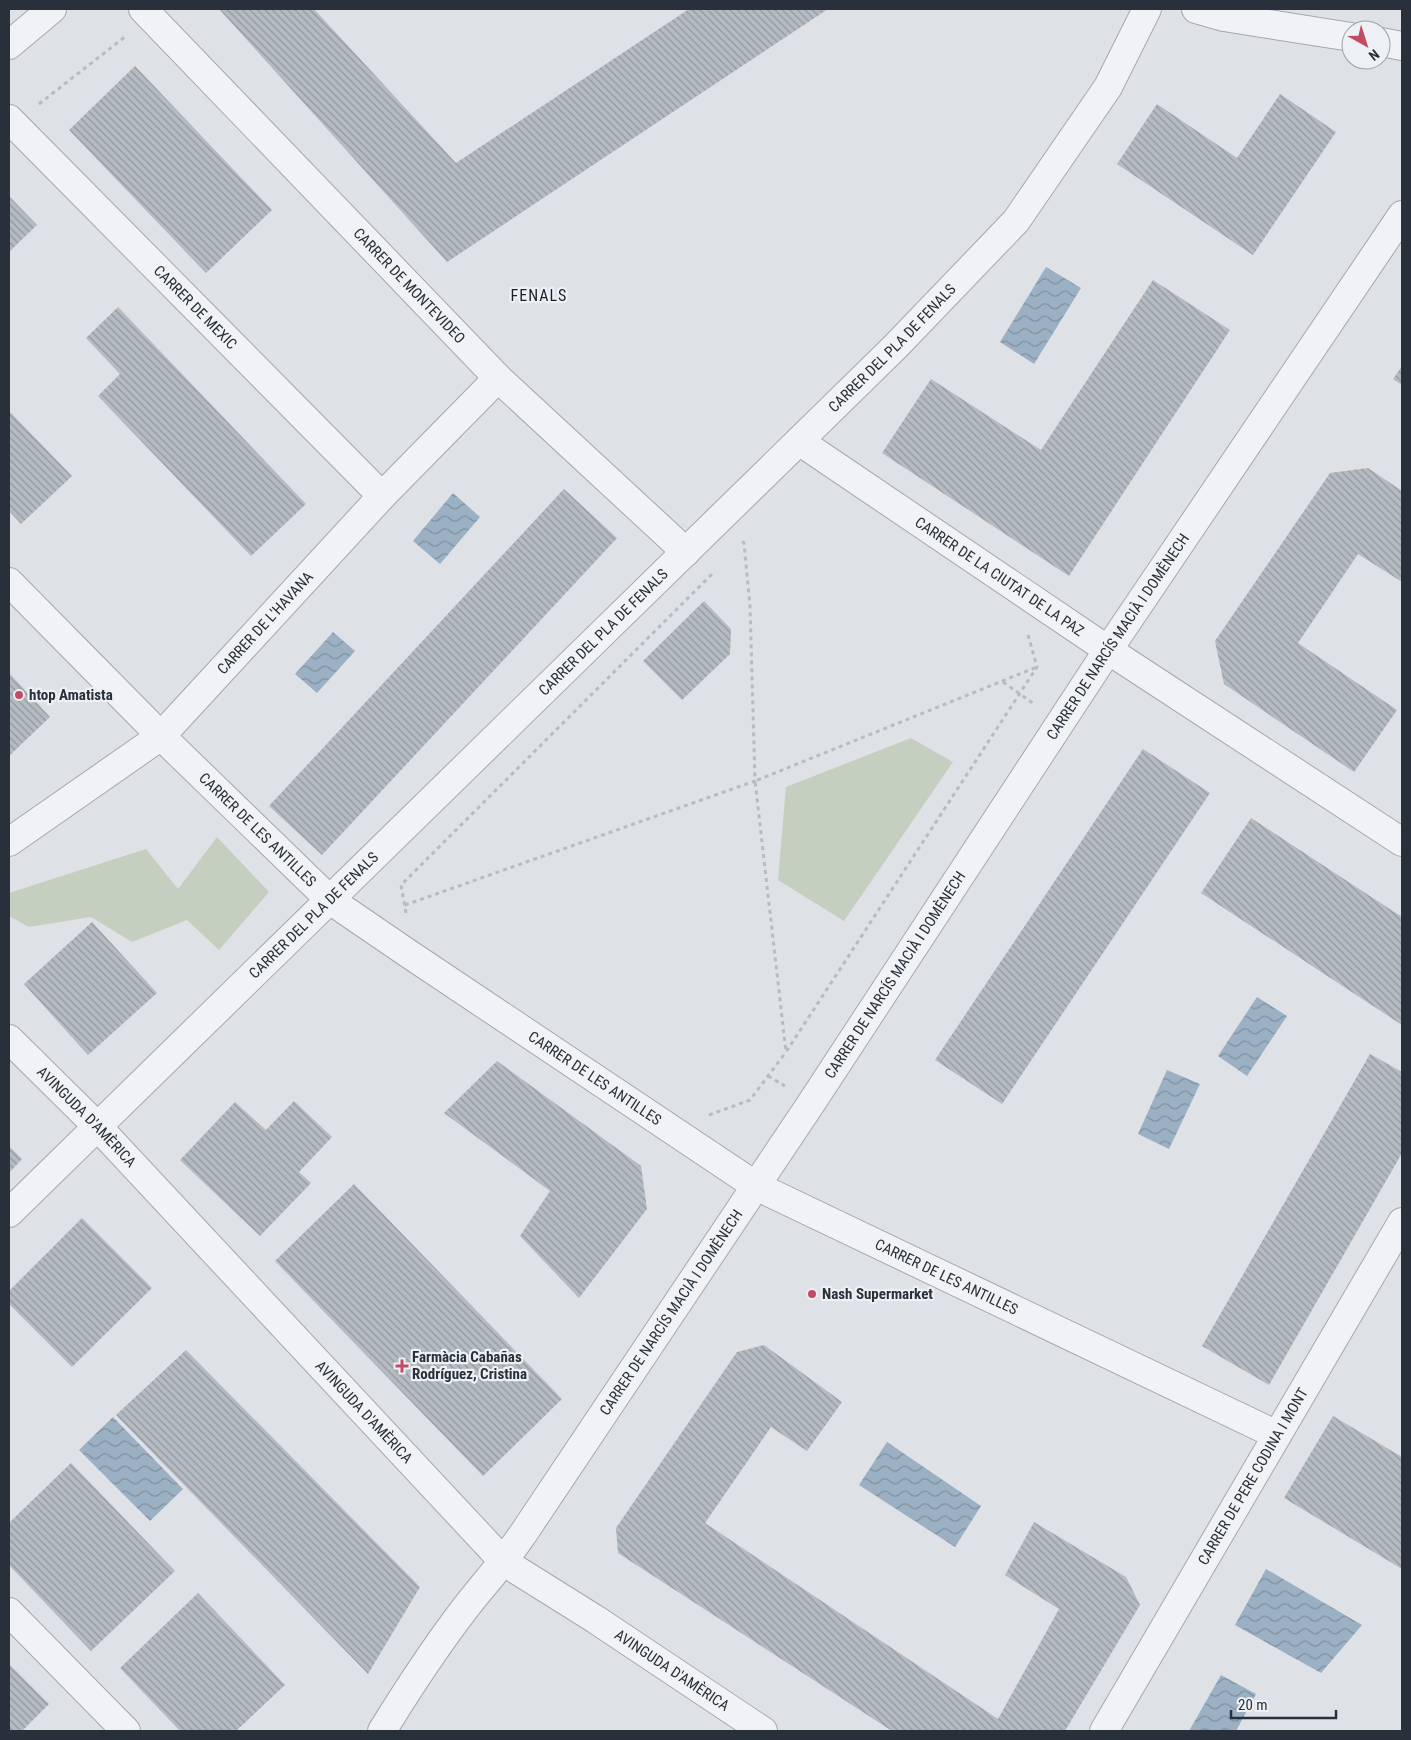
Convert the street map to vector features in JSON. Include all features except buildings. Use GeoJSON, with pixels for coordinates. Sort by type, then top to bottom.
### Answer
{"type":"FeatureCollection","features":[{"type":"Feature","properties":{"kind":"street"},"geometry":{"type":"LineString","coordinates":[[9,45],[52,9]]}},
{"type":"Feature","properties":{"kind":"street","name":"CARRER DEL PLA DE FENALS"},"geometry":{"type":"LineString","coordinates":[[9,1213],[896,346],[1016,221],[1108,87],[1147,9]]}},
{"type":"Feature","properties":{"kind":"street"},"geometry":{"type":"LineString","coordinates":[[1196,9],[1224,18],[1341,36]]}},
{"type":"Feature","properties":{"kind":"street","name":"CARRER DE MONTEVIDEO"},"geometry":{"type":"LineString","coordinates":[[147,13],[498,378],[686,552]]}},
{"type":"Feature","properties":{"kind":"street","name":"CARRER DE MEXIC"},"geometry":{"type":"LineString","coordinates":[[11,121],[382,496]]}},
{"type":"Feature","properties":{"kind":"street","name":"CARRER DE NARCÍS MACIÀ I DOMÈNECH"},"geometry":{"type":"LineString","coordinates":[[382,1731],[414,1680],[478,1592],[504,1562],[756,1186],[1108,650],[1402,215]]}},
{"type":"Feature","properties":{"kind":"street","name":"CARRER DE L'HAVANA"},"geometry":{"type":"LineString","coordinates":[[9,842],[161,736],[382,496],[498,378]]}},
{"type":"Feature","properties":{"kind":"street","name":"CARRER DE LA CIUTAT DE LA PAZ"},"geometry":{"type":"LineString","coordinates":[[799,441],[1108,650],[1402,842]]}},
{"type":"Feature","properties":{"kind":"street","name":"CARRER DE LES ANTILLES"},"geometry":{"type":"LineString","coordinates":[[9,582],[161,736],[330,900],[756,1186],[1277,1435]]}},
{"type":"Feature","properties":{"kind":"street","name":"AVINGUDA D'AMÈRICA"},"geometry":{"type":"LineString","coordinates":[[9,1039],[98,1126],[504,1562],[595,1619],[763,1731]]}},
{"type":"Feature","properties":{"kind":"street","name":"CARRER DE PERE CODINA I MONT"},"geometry":{"type":"LineString","coordinates":[[1104,1731],[1402,1222]]}},
{"type":"Feature","properties":{"kind":"street"},"geometry":{"type":"LineString","coordinates":[[9,1612],[126,1731]]}},
{"type":"Feature","properties":{"kind":"path"},"geometry":{"type":"LineString","coordinates":[[11,121],[147,13]]}},
{"type":"Feature","properties":{"kind":"path"},"geometry":{"type":"LineString","coordinates":[[737,550],[750,536]]}},
{"type":"Feature","properties":{"kind":"path"},"geometry":{"type":"LineString","coordinates":[[744,543],[750,606],[755,781],[786,1052]]}},
{"type":"Feature","properties":{"kind":"path"},"geometry":{"type":"LineString","coordinates":[[406,920],[401,885],[716,570]]}},
{"type":"Feature","properties":{"kind":"path"},"geometry":{"type":"LineString","coordinates":[[706,1116],[750,1100],[786,1052],[1037,667],[1026,627]]}},
{"type":"Feature","properties":{"kind":"path"},"geometry":{"type":"LineString","coordinates":[[405,905],[755,781],[1037,667]]}},
{"type":"Feature","properties":{"kind":"path"},"geometry":{"type":"LineString","coordinates":[[1002,681],[1060,722]]}},
{"type":"Feature","properties":{"kind":"green space"},"geometry":{"type":"Polygon","coordinates":[[[911,738],[953,762],[844,921],[778,880],[786,787],[911,738]]]}},
{"type":"Feature","properties":{"kind":"green space"},"geometry":{"type":"Polygon","coordinates":[[[217,837],[269,892],[219,950],[187,920],[132,942],[91,917],[29,927],[9,916],[9,893],[146,849],[178,889],[217,837]]]}},
{"type":"Feature","properties":{"kind":"water"},"geometry":{"type":"Polygon","coordinates":[[[1046,267],[1081,288],[1034,364],[1000,342],[1046,267]]]}},
{"type":"Feature","properties":{"kind":"water"},"geometry":{"type":"Polygon","coordinates":[[[453,493],[480,517],[440,564],[413,541],[453,493]]]}},
{"type":"Feature","properties":{"kind":"water"},"geometry":{"type":"Polygon","coordinates":[[[333,632],[355,651],[317,693],[295,674],[333,632]]]}},
{"type":"Feature","properties":{"kind":"water"},"geometry":{"type":"Polygon","coordinates":[[[1257,997],[1287,1016],[1247,1076],[1218,1056],[1257,997]]]}},
{"type":"Feature","properties":{"kind":"water"},"geometry":{"type":"Polygon","coordinates":[[[1167,1070],[1200,1084],[1169,1149],[1138,1134],[1167,1070]]]}},
{"type":"Feature","properties":{"kind":"water"},"geometry":{"type":"Polygon","coordinates":[[[113,1417],[183,1489],[150,1521],[79,1450],[113,1417]]]}},
{"type":"Feature","properties":{"kind":"water"},"geometry":{"type":"Polygon","coordinates":[[[887,1442],[981,1506],[955,1547],[859,1485],[887,1442]]]}},
{"type":"Feature","properties":{"kind":"water"},"geometry":{"type":"Polygon","coordinates":[[[1266,1569],[1362,1625],[1321,1673],[1235,1625],[1266,1569]]]}},
{"type":"Feature","properties":{"kind":"water"},"geometry":{"type":"Polygon","coordinates":[[[1221,1675],[1256,1694],[1236,1731],[1189,1731],[1221,1675]]]}},
{"type":"Feature","properties":{"kind":"place","name":"htop Amatista"},"geometry":{"type":"Point","coordinates":[19,695]}},
{"type":"Feature","properties":{"kind":"place","name":"Nash Supermarket"},"geometry":{"type":"Point","coordinates":[812,1294]}},
{"type":"Feature","properties":{"kind":"place","name":"Farmàcia Cabañas Rodríguez, Cristina"},"geometry":{"type":"Point","coordinates":[402,1366]}},
{"type":"Feature","properties":{"kind":"district","name":"FENALS"},"geometry":{"type":"Point","coordinates":[539,295]}}]}
